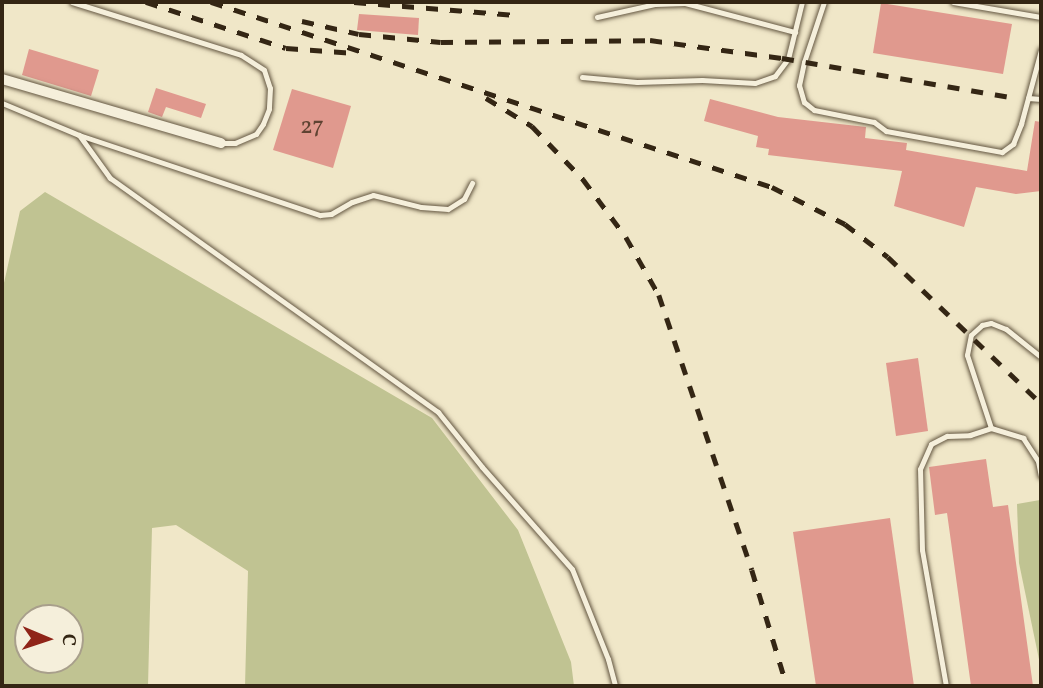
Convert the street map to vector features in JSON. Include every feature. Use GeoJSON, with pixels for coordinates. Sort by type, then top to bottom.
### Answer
{"type":"FeatureCollection","features":[{"type":"Feature","properties":{"kind":"street"},"geometry":{"type":"LineString","coordinates":[[2,79],[221,143]]}},
{"type":"Feature","properties":{"kind":"lane"},"geometry":{"type":"LineString","coordinates":[[72,2],[241,55],[264,70],[270,88],[269,109],[263,124],[256,134],[236,143],[221,143]]}},
{"type":"Feature","properties":{"kind":"lane"},"geometry":{"type":"LineString","coordinates":[[582,77],[637,82],[702,80],[755,83],[775,76],[788,59],[802,2]]}},
{"type":"Feature","properties":{"kind":"lane"},"geometry":{"type":"LineString","coordinates":[[824,2],[811,37],[799,85],[804,102],[814,110],[874,122],[886,131],[1002,152],[1013,144],[1041,50]]}},
{"type":"Feature","properties":{"kind":"lane"},"geometry":{"type":"LineString","coordinates":[[953,2],[1041,17]]}},
{"type":"Feature","properties":{"kind":"lane"},"geometry":{"type":"LineString","coordinates":[[597,17],[655,4],[685,3],[795,32]]}},
{"type":"Feature","properties":{"kind":"lane"},"geometry":{"type":"LineString","coordinates":[[1028,98],[1041,99]]}},
{"type":"Feature","properties":{"kind":"lane"},"geometry":{"type":"LineString","coordinates":[[2,103],[79,135],[320,215],[331,214],[352,202],[373,195],[421,207],[448,209],[464,199],[472,183]]}},
{"type":"Feature","properties":{"kind":"lane"},"geometry":{"type":"LineString","coordinates":[[79,135],[110,178],[438,412],[482,467],[572,569],[608,659],[615,686]]}},
{"type":"Feature","properties":{"kind":"lane"},"geometry":{"type":"LineString","coordinates":[[991,428],[967,355],[971,335],[982,325],[991,323],[1006,328],[1041,357]]}},
{"type":"Feature","properties":{"kind":"lane"},"geometry":{"type":"LineString","coordinates":[[946,686],[922,550],[920,469],[931,444],[947,436],[970,435],[991,428],[1023,438],[1038,461],[1041,476]]}},
{"type":"Feature","properties":{"kind":"green space"},"geometry":{"type":"Polygon","coordinates":[[[45,192],[432,418],[518,530],[571,662],[574,686],[245,686],[248,571],[176,525],[152,528],[148,686],[2,685],[2,292],[20,211],[45,192]]]}},
{"type":"Feature","properties":{"kind":"green space"},"geometry":{"type":"Polygon","coordinates":[[[1040,500],[1041,669],[1019,563],[1017,504],[1040,500]]]}},
{"type":"Feature","properties":{"kind":"building"},"geometry":{"type":"Polygon","coordinates":[[[881,3],[1012,24],[1003,74],[873,53],[881,3]]]}},
{"type":"Feature","properties":{"kind":"building"},"geometry":{"type":"Polygon","coordinates":[[[359,14],[419,18],[418,35],[357,30],[359,14]]]}},
{"type":"Feature","properties":{"kind":"building"},"geometry":{"type":"Polygon","coordinates":[[[29,49],[99,70],[91,96],[22,75],[29,49]]]}},
{"type":"Feature","properties":{"kind":"building"},"geometry":{"type":"Polygon","coordinates":[[[156,88],[206,104],[201,118],[166,107],[162,117],[148,112],[156,88]]]}},
{"type":"Feature","properties":{"kind":"building"},"geometry":{"type":"Polygon","coordinates":[[[292,89],[351,106],[333,168],[273,150],[292,89]]]}},
{"type":"Feature","properties":{"kind":"building"},"geometry":{"type":"Polygon","coordinates":[[[710,99],[778,117],[866,127],[865,138],[907,143],[906,150],[1027,171],[1035,121],[1041,122],[1041,191],[1016,194],[976,187],[964,227],[894,206],[902,171],[768,155],[769,149],[756,147],[758,136],[704,121],[710,99]]]}},
{"type":"Feature","properties":{"kind":"building"},"geometry":{"type":"Polygon","coordinates":[[[918,358],[928,431],[896,436],[886,363],[918,358]]]}},
{"type":"Feature","properties":{"kind":"building"},"geometry":{"type":"Polygon","coordinates":[[[986,459],[993,507],[1008,505],[1033,686],[971,686],[947,513],[935,515],[929,467],[986,459]]]}},
{"type":"Feature","properties":{"kind":"building"},"geometry":{"type":"Polygon","coordinates":[[[890,518],[914,686],[816,686],[793,532],[890,518]]]}},
{"type":"Feature","properties":{"kind":"railway"},"geometry":{"type":"LineString","coordinates":[[146,2],[286,48],[355,53]]}},
{"type":"Feature","properties":{"kind":"railway"},"geometry":{"type":"LineString","coordinates":[[211,2],[772,187],[845,224],[888,257],[1041,403]]}},
{"type":"Feature","properties":{"kind":"railway"},"geometry":{"type":"LineString","coordinates":[[354,2],[515,15]]}},
{"type":"Feature","properties":{"kind":"railway"},"geometry":{"type":"LineString","coordinates":[[302,21],[359,34],[441,42],[650,40],[782,58],[1009,97]]}},
{"type":"Feature","properties":{"kind":"railway"},"geometry":{"type":"LineString","coordinates":[[486,98],[532,126],[583,179],[626,237],[659,295],[752,570],[787,686]]}}]}
